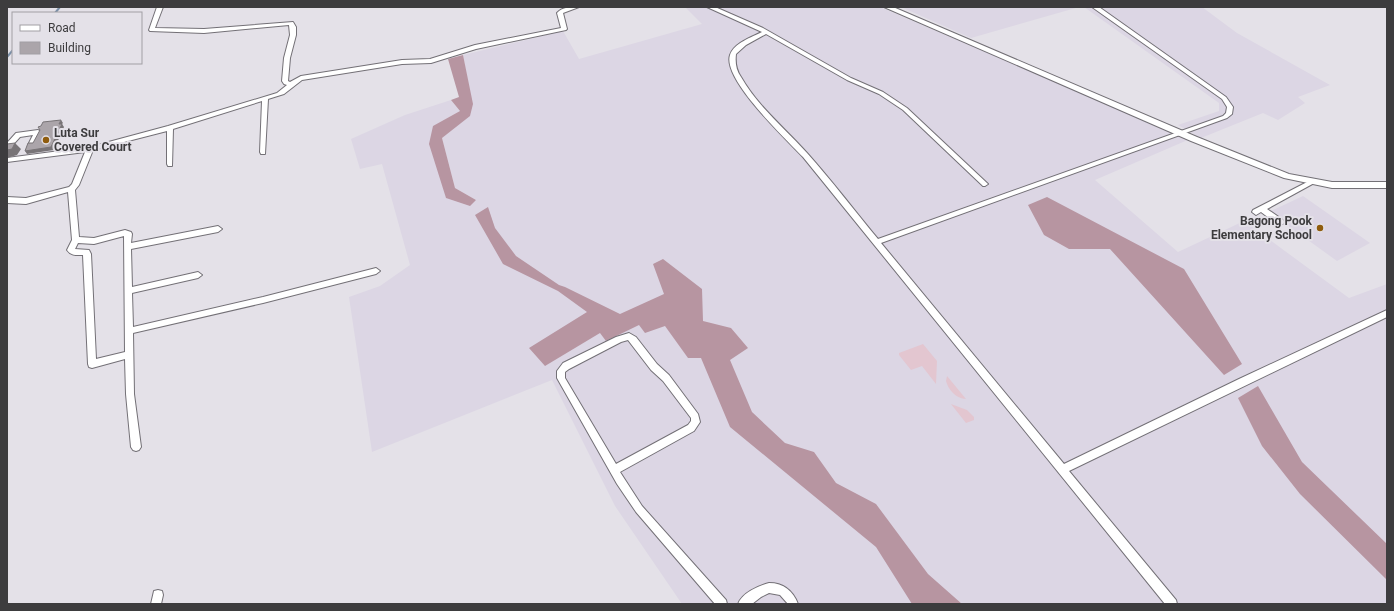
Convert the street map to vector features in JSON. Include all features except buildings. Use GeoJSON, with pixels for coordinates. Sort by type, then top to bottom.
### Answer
{"type":"FeatureCollection","features":[{"type":"Feature","properties":{"kind":"street"},"geometry":{"type":"LineString","coordinates":[[160,7],[152,29],[153,30],[204,31],[292,23],[294,26],[293,36],[287,58],[285,81],[286,83],[291,84]]}},
{"type":"Feature","properties":{"kind":"street"},"geometry":{"type":"LineString","coordinates":[[7,160],[90,149],[170,128],[265,99],[283,92],[291,84],[301,78],[402,62],[431,61],[475,47],[564,29],[560,14],[562,11],[576,7]]}},
{"type":"Feature","properties":{"kind":"street"},"geometry":{"type":"LineString","coordinates":[[710,7],[766,32],[834,71],[894,100],[985,184]]}},
{"type":"Feature","properties":{"kind":"street"},"geometry":{"type":"LineString","coordinates":[[887,7],[1181,133],[1287,176],[1313,182],[1348,186],[1387,185]]}},
{"type":"Feature","properties":{"kind":"street"},"geometry":{"type":"LineString","coordinates":[[876,242],[1228,116],[1231,111],[1228,103],[1095,7]]}},
{"type":"Feature","properties":{"kind":"street"},"geometry":{"type":"LineString","coordinates":[[766,32],[737,49],[732,55],[730,60],[740,83],[748,94],[805,155],[1172,604]]}},
{"type":"Feature","properties":{"kind":"street"},"geometry":{"type":"LineString","coordinates":[[263,152],[265,99]]}},
{"type":"Feature","properties":{"kind":"street"},"geometry":{"type":"LineString","coordinates":[[170,128],[170,164]]}},
{"type":"Feature","properties":{"kind":"street"},"geometry":{"type":"LineString","coordinates":[[7,147],[18,135],[38,132],[32,143]]}},
{"type":"Feature","properties":{"kind":"street"},"geometry":{"type":"LineString","coordinates":[[7,200],[26,200],[71,189],[75,186],[90,149]]}},
{"type":"Feature","properties":{"kind":"street"},"geometry":{"type":"LineString","coordinates":[[1280,222],[1259,211],[1313,182]]}},
{"type":"Feature","properties":{"kind":"street"},"geometry":{"type":"LineString","coordinates":[[71,189],[76,240],[71,250],[73,252],[86,252],[87,254],[92,364],[129,354]]}},
{"type":"Feature","properties":{"kind":"street"},"geometry":{"type":"LineString","coordinates":[[127,247],[218,229]]}},
{"type":"Feature","properties":{"kind":"street"},"geometry":{"type":"LineString","coordinates":[[76,240],[94,241],[125,233],[128,234],[128,331],[130,394],[136,447]]}},
{"type":"Feature","properties":{"kind":"street"},"geometry":{"type":"LineString","coordinates":[[128,331],[263,300],[376,271]]}},
{"type":"Feature","properties":{"kind":"street"},"geometry":{"type":"LineString","coordinates":[[128,291],[198,275]]}},
{"type":"Feature","properties":{"kind":"street"},"geometry":{"type":"LineString","coordinates":[[1062,470],[1387,313]]}},
{"type":"Feature","properties":{"kind":"street"},"geometry":{"type":"LineString","coordinates":[[614,470],[690,428],[696,422],[695,417],[667,379],[654,367],[633,338],[628,336],[619,339],[566,366],[561,370],[561,378],[614,470],[639,509],[722,604]]}},
{"type":"Feature","properties":{"kind":"street"},"geometry":{"type":"LineString","coordinates":[[743,604],[760,591],[771,588],[785,592],[793,604]]}},
{"type":"Feature","properties":{"kind":"shaded area"},"geometry":{"type":"Polygon","coordinates":[[[685,7],[880,7],[1190,139],[1095,180],[1178,252],[1244,221],[1349,298],[1387,284],[1387,604],[682,604],[615,506],[552,380],[372,452],[349,297],[380,286],[410,265],[382,164],[360,169],[351,139],[405,115],[451,100],[460,111],[434,126],[446,198],[476,200],[455,188],[442,138],[472,104],[463,55],[563,31],[579,59],[702,24],[685,7]]]}},
{"type":"Feature","properties":{"kind":"shaded area"},"geometry":{"type":"Polygon","coordinates":[[[901,7],[1079,7],[971,38],[901,7]]]}},
{"type":"Feature","properties":{"kind":"shaded area"},"geometry":{"type":"Polygon","coordinates":[[[1084,7],[1202,7],[1237,33],[1330,85],[1298,97],[1305,103],[1278,120],[1263,113],[1201,138],[1178,125],[1219,111],[1219,103],[1084,7]]]}},
{"type":"Feature","properties":{"kind":"shaded area"},"geometry":{"type":"Polygon","coordinates":[[[463,55],[473,104],[470,116],[442,138],[455,188],[476,200],[470,206],[446,198],[429,144],[433,126],[460,111],[451,100],[459,97],[448,59],[463,55]]]}},
{"type":"Feature","properties":{"kind":"shaded area","name":"Bagong Pook Elementary School"},"geometry":{"type":"Polygon","coordinates":[[[1303,196],[1370,243],[1337,261],[1269,212],[1303,196]]]}},
{"type":"Feature","properties":{"kind":"shaded area"},"geometry":{"type":"Polygon","coordinates":[[[1047,197],[1184,269],[1242,364],[1224,375],[1110,249],[1069,249],[1044,235],[1028,205],[1047,197]]]}},
{"type":"Feature","properties":{"kind":"shaded area"},"geometry":{"type":"Polygon","coordinates":[[[488,207],[495,228],[516,256],[559,285],[620,314],[664,294],[653,264],[663,259],[702,289],[703,321],[731,328],[748,348],[730,360],[752,412],[785,443],[814,452],[836,483],[876,504],[928,574],[962,604],[912,604],[876,547],[730,427],[701,358],[688,358],[665,326],[645,333],[639,325],[606,341],[600,333],[545,366],[529,348],[587,312],[558,291],[503,264],[475,215],[488,207]]]}},
{"type":"Feature","properties":{"kind":"shaded area"},"geometry":{"type":"Polygon","coordinates":[[[923,344],[937,361],[936,384],[922,366],[911,370],[899,355],[899,353],[923,344]]]}},
{"type":"Feature","properties":{"kind":"shaded area"},"geometry":{"type":"Polygon","coordinates":[[[947,376],[966,399],[962,399],[951,390],[946,381],[947,376]]]}},
{"type":"Feature","properties":{"kind":"shaded area"},"geometry":{"type":"Polygon","coordinates":[[[1258,386],[1302,462],[1387,544],[1387,580],[1300,494],[1262,446],[1238,398],[1258,386]]]}},
{"type":"Feature","properties":{"kind":"shaded area"},"geometry":{"type":"Polygon","coordinates":[[[951,404],[967,410],[974,417],[974,420],[966,423],[951,404]]]}},
{"type":"Feature","properties":{"kind":"waterway"},"geometry":{"type":"LineString","coordinates":[[56,12],[60,7]]}},
{"type":"Feature","properties":{"kind":"waterway"},"geometry":{"type":"LineString","coordinates":[[7,57],[12,51]]}},
{"type":"Feature","properties":{"kind":"place","name":"Luta Sur Covered Court"},"geometry":{"type":"Point","coordinates":[46,140]}},
{"type":"Feature","properties":{"kind":"place","name":"Bagong Pook Elementary School"},"geometry":{"type":"Point","coordinates":[1320,228]}}]}
